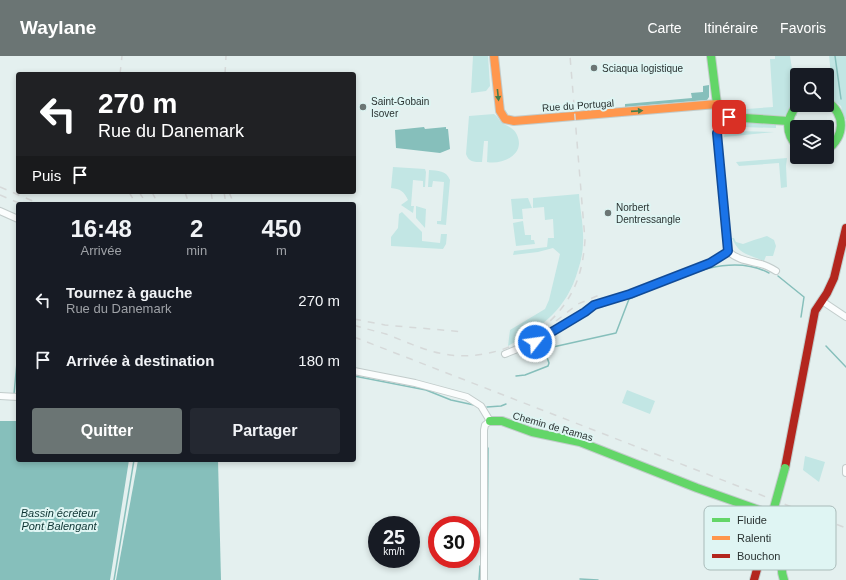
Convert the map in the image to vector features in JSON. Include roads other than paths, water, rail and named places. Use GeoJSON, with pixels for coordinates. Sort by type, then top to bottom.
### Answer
{"type":"FeatureCollection","features":[{"type":"Feature","properties":{"kind":"street","name":"Rue du Portugal"},"geometry":{"type":"LineString","coordinates":[[494,56],[500,111],[505,119],[514,121],[716,104]]}},
{"type":"Feature","properties":{"kind":"street"},"geometry":{"type":"LineString","coordinates":[[711,56],[716,104],[721,112],[729,117],[788,121]]}},
{"type":"Feature","properties":{"kind":"street"},"geometry":{"type":"LineString","coordinates":[[834,106],[841,116],[844,124],[841,136],[834,146]]}},
{"type":"Feature","properties":{"kind":"street"},"geometry":{"type":"LineString","coordinates":[[790,136],[788,132],[788,121],[791,112]]}},
{"type":"Feature","properties":{"kind":"street"},"geometry":{"type":"LineString","coordinates":[[729,117],[721,125],[717,133],[728,251],[733,256],[742,260],[762,264],[776,271]]}},
{"type":"Feature","properties":{"kind":"street"},"geometry":{"type":"LineString","coordinates":[[0,211],[16,217]]}},
{"type":"Feature","properties":{"kind":"street"},"geometry":{"type":"LineString","coordinates":[[775,506],[785,468],[815,311],[834,278],[846,228]]}},
{"type":"Feature","properties":{"kind":"street"},"geometry":{"type":"LineString","coordinates":[[505,354],[535,342],[594,305],[630,294],[710,263],[728,251]]}},
{"type":"Feature","properties":{"kind":"street"},"geometry":{"type":"LineString","coordinates":[[822,301],[846,317]]}},
{"type":"Feature","properties":{"kind":"street"},"geometry":{"type":"LineString","coordinates":[[356,371],[416,383],[468,398],[481,406],[490,421],[485,425],[484,430],[484,580]]}},
{"type":"Feature","properties":{"kind":"street"},"geometry":{"type":"LineString","coordinates":[[0,396],[16,396]]}},
{"type":"Feature","properties":{"kind":"street","name":"Chemin de Ramas"},"geometry":{"type":"LineString","coordinates":[[490,421],[502,421],[532,432],[580,442],[697,488],[749,506]]}},
{"type":"Feature","properties":{"kind":"street"},"geometry":{"type":"LineString","coordinates":[[846,468],[846,473]]}},
{"type":"Feature","properties":{"kind":"street"},"geometry":{"type":"LineString","coordinates":[[754,580],[757,570]]}},
{"type":"Feature","properties":{"kind":"street","name":"Chemin de Ramas"},"geometry":{"type":"LineString","coordinates":[[781,570],[784,580]]}},
{"type":"Feature","properties":{"kind":"water"},"geometry":{"type":"Polygon","coordinates":[[[709,85],[709,97],[707,100],[625,107],[625,104],[692,98],[691,93],[703,92],[703,86],[709,85]]]}},
{"type":"Feature","properties":{"kind":"water"},"geometry":{"type":"Polygon","coordinates":[[[424,127],[425,129],[446,127],[446,129],[448,129],[450,149],[440,153],[396,148],[395,130],[424,127]]]}},
{"type":"Feature","properties":{"kind":"water","name":"Bassin écréteur Pont Balengant"},"geometry":{"type":"Polygon","coordinates":[[[0,421],[16,421],[16,462],[129,462],[110,580],[0,580],[0,421]]]}},
{"type":"Feature","properties":{"kind":"water"},"geometry":{"type":"Polygon","coordinates":[[[138,462],[218,462],[221,580],[116,580],[138,462]]]}},
{"type":"Feature","properties":{"kind":"waterway"},"geometry":{"type":"LineString","coordinates":[[835,56],[841,99]]}},
{"type":"Feature","properties":{"kind":"waterway"},"geometry":{"type":"LineString","coordinates":[[516,376],[525,375],[548,366],[549,363],[545,352],[553,347],[616,333],[629,299],[680,277],[698,271],[735,265],[752,267],[769,273]]}},
{"type":"Feature","properties":{"kind":"waterway"},"geometry":{"type":"LineString","coordinates":[[778,276],[804,297],[801,317]]}},
{"type":"Feature","properties":{"kind":"waterway"},"geometry":{"type":"LineString","coordinates":[[826,346],[846,367]]}},
{"type":"Feature","properties":{"kind":"waterway"},"geometry":{"type":"LineString","coordinates":[[14,394],[16,373]]}},
{"type":"Feature","properties":{"kind":"waterway"},"geometry":{"type":"LineString","coordinates":[[356,376],[426,390],[451,400],[474,405]]}},
{"type":"Feature","properties":{"kind":"waterway"},"geometry":{"type":"LineString","coordinates":[[487,407],[506,404]]}},
{"type":"Feature","properties":{"kind":"waterway"},"geometry":{"type":"LineString","coordinates":[[487,580],[488,448]]}},
{"type":"Feature","properties":{"kind":"waterway"},"geometry":{"type":"LineString","coordinates":[[114,580],[134,462]]}},
{"type":"Feature","properties":{"kind":"waterway"},"geometry":{"type":"LineString","coordinates":[[479,580],[480,568]]}},
{"type":"Feature","properties":{"kind":"waterway"},"geometry":{"type":"LineString","coordinates":[[580,579],[598,580]]}},
{"type":"Feature","properties":{"kind":"railway"},"geometry":{"type":"LineString","coordinates":[[120,72],[122,56]]}},
{"type":"Feature","properties":{"kind":"railway"},"geometry":{"type":"LineString","coordinates":[[225,72],[226,56]]}},
{"type":"Feature","properties":{"kind":"railway"},"geometry":{"type":"LineString","coordinates":[[356,326],[386,334],[433,352],[470,356],[489,353],[526,339],[542,328],[568,299],[580,271],[585,240],[570,56]]}},
{"type":"Feature","properties":{"kind":"railway"},"geometry":{"type":"LineString","coordinates":[[0,187],[16,194]]}},
{"type":"Feature","properties":{"kind":"railway"},"geometry":{"type":"LineString","coordinates":[[16,194],[35,202]]}},
{"type":"Feature","properties":{"kind":"railway"},"geometry":{"type":"LineString","coordinates":[[130,194],[135,202]]}},
{"type":"Feature","properties":{"kind":"railway"},"geometry":{"type":"LineString","coordinates":[[140,194],[146,202]]}},
{"type":"Feature","properties":{"kind":"railway"},"geometry":{"type":"LineString","coordinates":[[153,194],[157,202]]}},
{"type":"Feature","properties":{"kind":"railway"},"geometry":{"type":"LineString","coordinates":[[186,194],[188,202]]}},
{"type":"Feature","properties":{"kind":"railway"},"geometry":{"type":"LineString","coordinates":[[211,194],[213,202]]}},
{"type":"Feature","properties":{"kind":"railway"},"geometry":{"type":"LineString","coordinates":[[224,194],[226,202]]}},
{"type":"Feature","properties":{"kind":"railway"},"geometry":{"type":"LineString","coordinates":[[230,194],[233,202]]}},
{"type":"Feature","properties":{"kind":"railway"},"geometry":{"type":"LineString","coordinates":[[0,195],[16,202]]}},
{"type":"Feature","properties":{"kind":"railway"},"geometry":{"type":"LineString","coordinates":[[556,321],[578,304],[604,293]]}},
{"type":"Feature","properties":{"kind":"railway"},"geometry":{"type":"LineString","coordinates":[[356,319],[385,325],[465,332]]}},
{"type":"Feature","properties":{"kind":"railway"},"geometry":{"type":"LineString","coordinates":[[356,338],[789,506]]}},
{"type":"Feature","properties":{"kind":"railway"},"geometry":{"type":"LineString","coordinates":[[836,524],[846,528]]}},
{"type":"Feature","properties":{"kind":"place","name":"Sciaqua logistique"},"geometry":{"type":"Point","coordinates":[594,68]}},
{"type":"Feature","properties":{"kind":"place","name":"Saint-Gobain Isover"},"geometry":{"type":"Point","coordinates":[363,107]}},
{"type":"Feature","properties":{"kind":"place","name":"Norbert Dentressangle"},"geometry":{"type":"Point","coordinates":[608,213]}}]}
